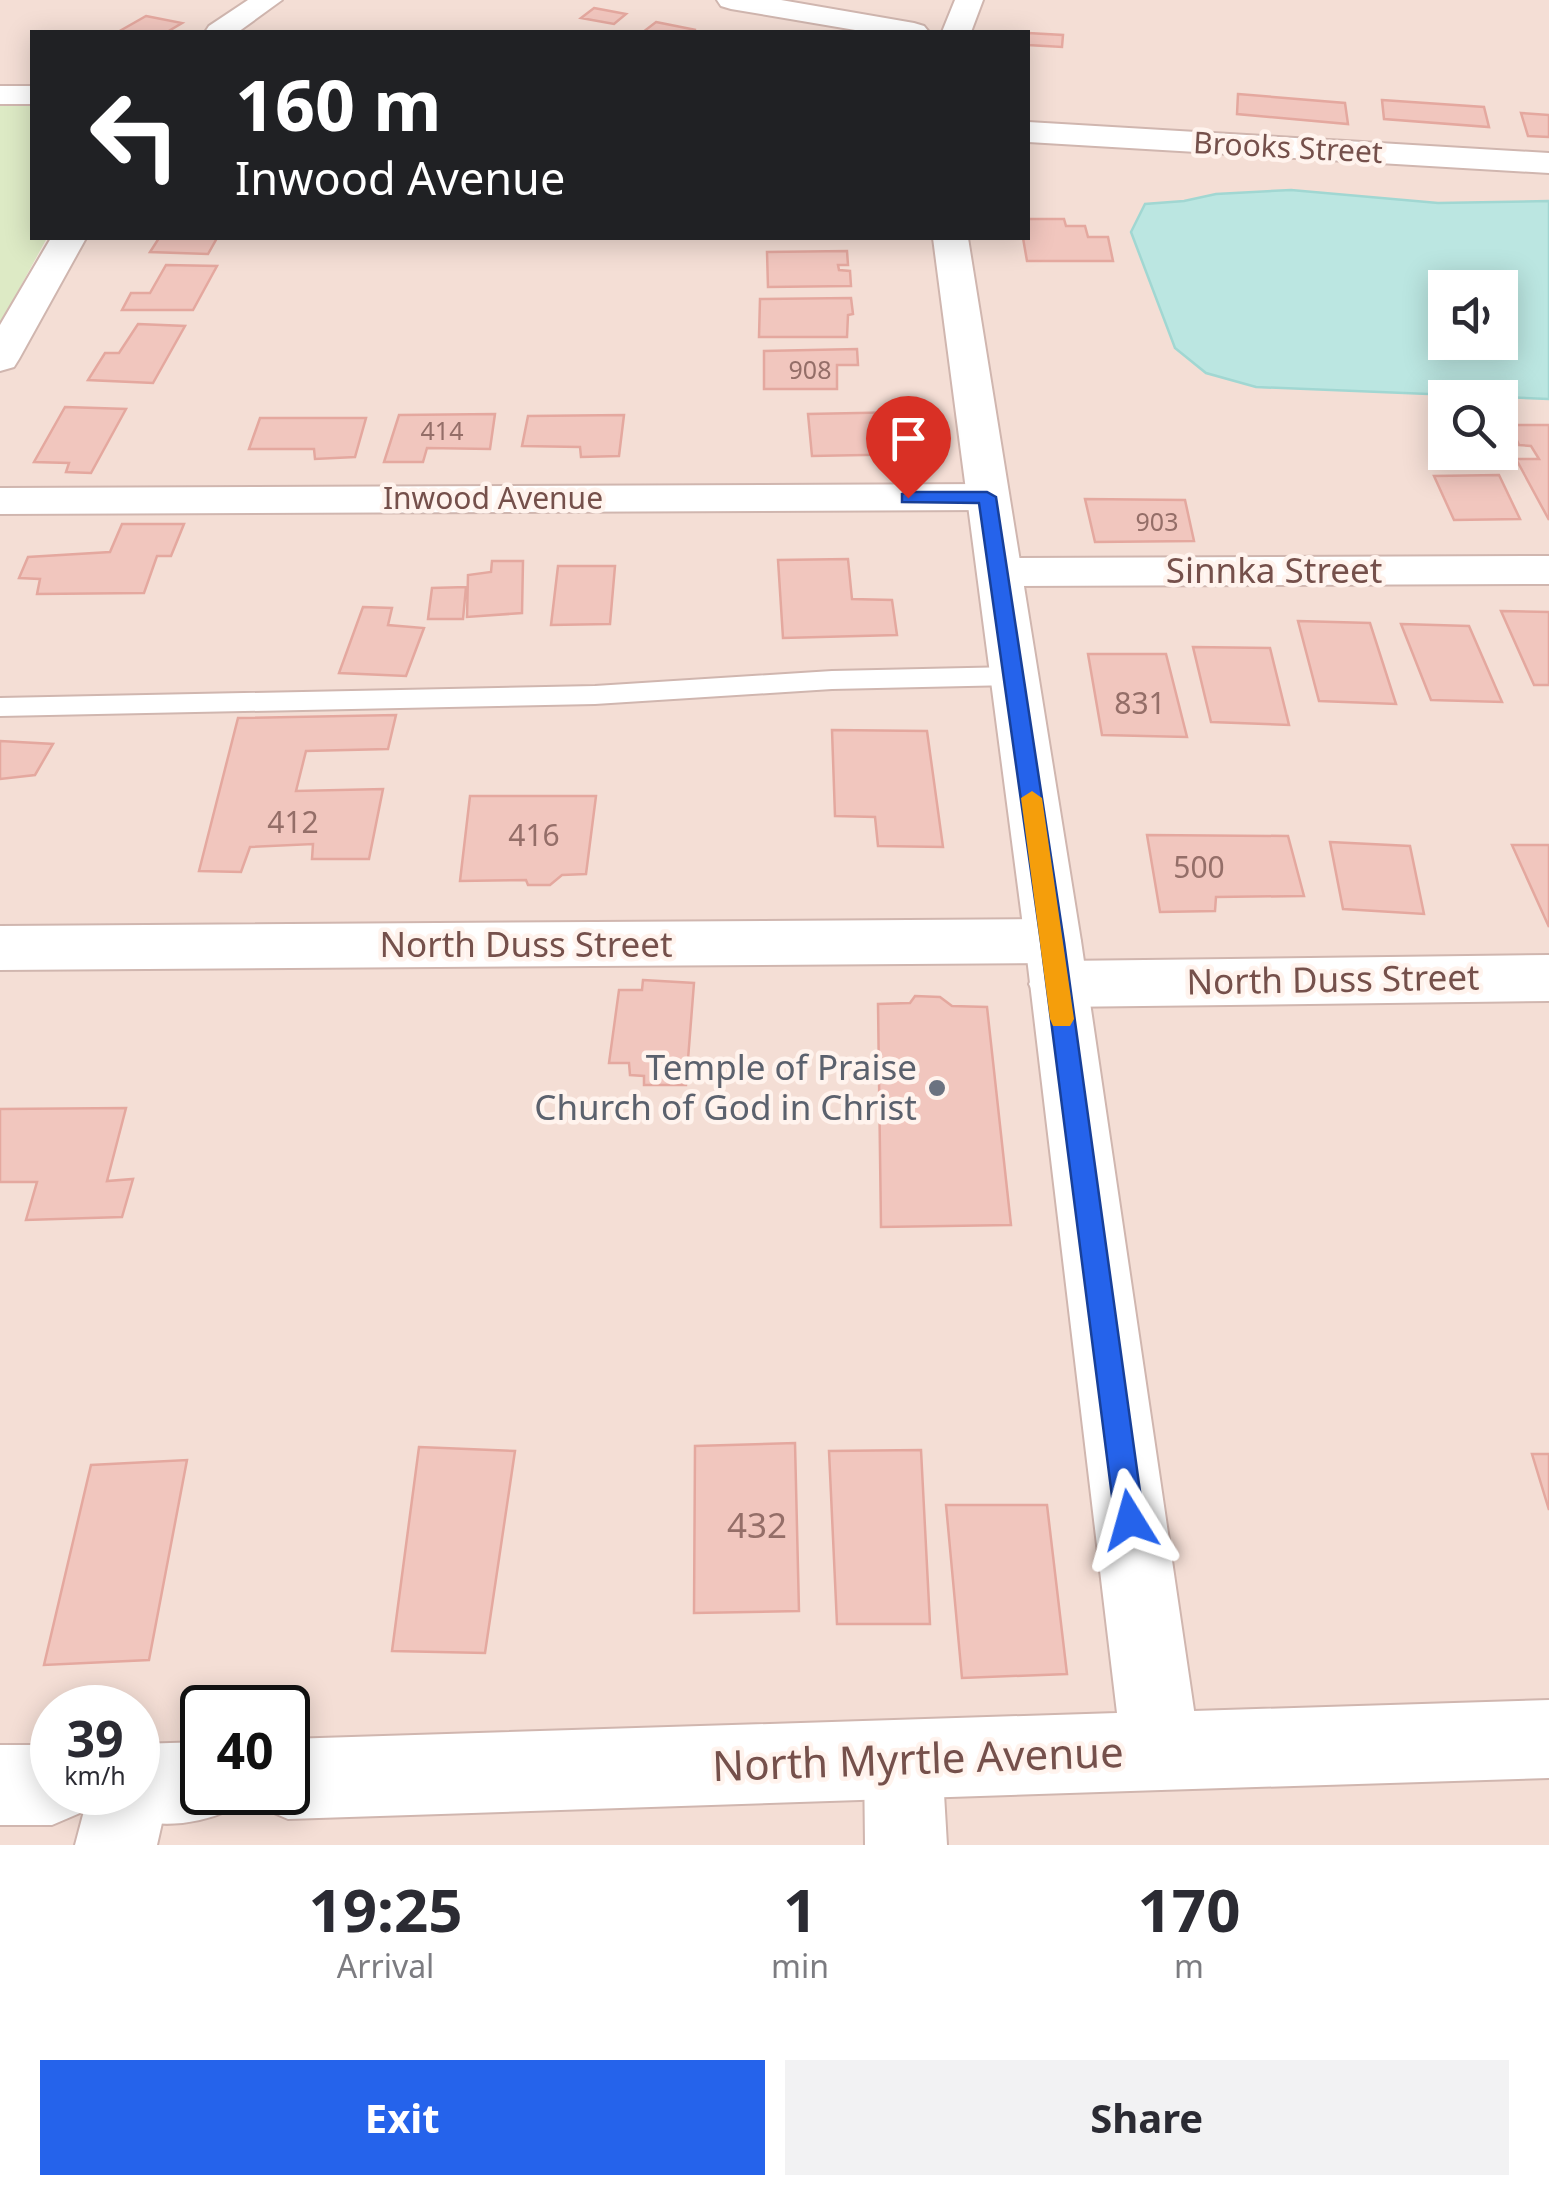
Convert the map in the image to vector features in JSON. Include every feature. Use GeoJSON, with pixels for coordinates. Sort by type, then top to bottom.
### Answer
{"type":"FeatureCollection","features":[{"type":"Feature","properties":{"kind":"street"},"geometry":{"type":"LineString","coordinates":[[221,30],[268,0]]}},
{"type":"Feature","properties":{"kind":"street"},"geometry":{"type":"LineString","coordinates":[[731,0],[903,30]]}},
{"type":"Feature","properties":{"kind":"street"},"geometry":{"type":"LineString","coordinates":[[958,30],[969,0]]}},
{"type":"Feature","properties":{"kind":"street"},"geometry":{"type":"LineString","coordinates":[[0,95],[30,95]]}},
{"type":"Feature","properties":{"kind":"street","name":"Brooks Street"},"geometry":{"type":"LineString","coordinates":[[1030,132],[1549,164]]}},
{"type":"Feature","properties":{"kind":"street"},"geometry":{"type":"LineString","coordinates":[[0,358],[67,240]]}},
{"type":"Feature","properties":{"kind":"street"},"geometry":{"type":"LineString","coordinates":[[950,240],[1055,963],[1161,1751]]}},
{"type":"Feature","properties":{"kind":"street","name":"Inwood Avenue"},"geometry":{"type":"LineString","coordinates":[[0,501],[987,497]]}},
{"type":"Feature","properties":{"kind":"street","name":"Sinnka Street"},"geometry":{"type":"LineString","coordinates":[[999,572],[1549,570]]}},
{"type":"Feature","properties":{"kind":"street","name":"North Duss Street"},"geometry":{"type":"LineString","coordinates":[[0,948],[1055,963],[1549,978]]}},
{"type":"Feature","properties":{"kind":"street","name":"North Myrtle Avenue"},"geometry":{"type":"LineString","coordinates":[[310,1778],[1549,1739]]}},
{"type":"Feature","properties":{"kind":"street"},"geometry":{"type":"LineString","coordinates":[[904,1759],[906,1845]]}},
{"type":"Feature","properties":{"kind":"street"},"geometry":{"type":"LineString","coordinates":[[0,1786],[30,1785]]}},
{"type":"Feature","properties":{"kind":"street"},"geometry":{"type":"LineString","coordinates":[[116,1845],[123,1815]]}},
{"type":"Feature","properties":{"kind":"lane"},"geometry":{"type":"LineString","coordinates":[[0,706],[595,695],[832,680],[1014,676]]}},
{"type":"Feature","properties":{"kind":"shaded area"},"geometry":{"type":"Polygon","coordinates":[[[0,0],[1549,0],[1549,1845],[0,1845],[0,367],[69,240],[1030,240],[1030,30],[30,30],[30,95],[0,95],[0,0]]]}},
{"type":"Feature","properties":{"kind":"green space"},"geometry":{"type":"Polygon","coordinates":[[[0,104],[30,104],[30,240],[46,240],[0,324],[0,104]]]}},
{"type":"Feature","properties":{"kind":"water"},"geometry":{"type":"Polygon","coordinates":[[[1291,190],[1438,203],[1549,201],[1549,399],[1518,398],[1518,380],[1428,380],[1428,394],[1256,387],[1206,373],[1175,348],[1131,232],[1145,204],[1216,194],[1291,190]]]}},
{"type":"Feature","properties":{"kind":"building"},"geometry":{"type":"Polygon","coordinates":[[[594,8],[626,14],[614,24],[581,18],[594,8]]]}},
{"type":"Feature","properties":{"kind":"building"},"geometry":{"type":"Polygon","coordinates":[[[146,16],[182,23],[170,30],[122,30],[146,16]]]}},
{"type":"Feature","properties":{"kind":"building"},"geometry":{"type":"Polygon","coordinates":[[[656,22],[696,30],[646,30],[656,22]]]}},
{"type":"Feature","properties":{"kind":"building"},"geometry":{"type":"Polygon","coordinates":[[[1030,33],[1063,35],[1062,47],[1030,45],[1030,33]]]}},
{"type":"Feature","properties":{"kind":"building"},"geometry":{"type":"Polygon","coordinates":[[[1238,94],[1345,103],[1348,124],[1237,114],[1238,94]]]}},
{"type":"Feature","properties":{"kind":"building"},"geometry":{"type":"Polygon","coordinates":[[[1382,100],[1484,107],[1489,127],[1384,119],[1382,100]]]}},
{"type":"Feature","properties":{"kind":"building"},"geometry":{"type":"Polygon","coordinates":[[[1521,113],[1549,115],[1549,137],[1528,136],[1521,113]]]}},
{"type":"Feature","properties":{"kind":"building"},"geometry":{"type":"Polygon","coordinates":[[[1030,219],[1064,219],[1066,226],[1085,226],[1088,237],[1108,237],[1113,261],[1027,261],[1023,240],[1030,240],[1030,219]]]}},
{"type":"Feature","properties":{"kind":"building"},"geometry":{"type":"Polygon","coordinates":[[[158,240],[216,240],[208,254],[150,252],[158,240]]]}},
{"type":"Feature","properties":{"kind":"building"},"geometry":{"type":"Polygon","coordinates":[[[847,251],[848,265],[838,265],[839,270],[850,271],[851,286],[768,287],[767,252],[847,251]]]}},
{"type":"Feature","properties":{"kind":"building"},"geometry":{"type":"Polygon","coordinates":[[[166,265],[217,266],[193,310],[122,310],[131,293],[150,293],[166,265]]]}},
{"type":"Feature","properties":{"kind":"building"},"geometry":{"type":"Polygon","coordinates":[[[851,298],[853,314],[848,315],[847,337],[759,337],[760,299],[851,298]]]}},
{"type":"Feature","properties":{"kind":"building"},"geometry":{"type":"Polygon","coordinates":[[[138,324],[185,326],[153,383],[88,380],[105,353],[119,353],[138,324]]]}},
{"type":"Feature","properties":{"kind":"building"},"geometry":{"type":"Polygon","coordinates":[[[857,349],[858,365],[837,365],[837,389],[764,389],[764,351],[857,349]]]}},
{"type":"Feature","properties":{"kind":"building"},"geometry":{"type":"Polygon","coordinates":[[[65,407],[126,409],[91,473],[66,472],[69,463],[34,462],[65,407]]]}},
{"type":"Feature","properties":{"kind":"building"},"geometry":{"type":"Polygon","coordinates":[[[909,412],[917,454],[812,456],[808,414],[909,412]]]}},
{"type":"Feature","properties":{"kind":"building"},"geometry":{"type":"Polygon","coordinates":[[[495,414],[490,449],[427,448],[423,462],[384,462],[399,415],[495,414]]]}},
{"type":"Feature","properties":{"kind":"building"},"geometry":{"type":"Polygon","coordinates":[[[624,415],[619,456],[581,457],[580,447],[522,446],[528,416],[624,415]]]}},
{"type":"Feature","properties":{"kind":"building"},"geometry":{"type":"Polygon","coordinates":[[[260,418],[366,418],[355,457],[315,459],[314,449],[249,449],[260,418]]]}},
{"type":"Feature","properties":{"kind":"building"},"geometry":{"type":"Polygon","coordinates":[[[1518,425],[1549,425],[1549,520],[1518,463],[1518,459],[1539,459],[1531,446],[1519,445],[1518,425]]]}},
{"type":"Feature","properties":{"kind":"building"},"geometry":{"type":"Polygon","coordinates":[[[1499,475],[1520,519],[1454,520],[1434,476],[1499,475]]]}},
{"type":"Feature","properties":{"kind":"building"},"geometry":{"type":"Polygon","coordinates":[[[1085,499],[1185,500],[1194,541],[1095,542],[1085,499]]]}},
{"type":"Feature","properties":{"kind":"building"},"geometry":{"type":"Polygon","coordinates":[[[122,524],[184,524],[171,556],[157,556],[144,593],[37,594],[40,579],[19,578],[28,557],[110,552],[122,524]]]}},
{"type":"Feature","properties":{"kind":"building"},"geometry":{"type":"Polygon","coordinates":[[[848,559],[852,599],[892,600],[897,635],[783,638],[778,560],[848,559]]]}},
{"type":"Feature","properties":{"kind":"building"},"geometry":{"type":"Polygon","coordinates":[[[492,561],[523,561],[522,613],[467,617],[468,575],[491,572],[492,561]]]}},
{"type":"Feature","properties":{"kind":"building"},"geometry":{"type":"Polygon","coordinates":[[[558,566],[615,566],[610,624],[551,625],[558,566]]]}},
{"type":"Feature","properties":{"kind":"building"},"geometry":{"type":"Polygon","coordinates":[[[466,587],[463,619],[428,619],[432,588],[466,587]]]}},
{"type":"Feature","properties":{"kind":"building"},"geometry":{"type":"Polygon","coordinates":[[[363,607],[392,608],[388,625],[424,628],[406,676],[339,673],[363,607]]]}},
{"type":"Feature","properties":{"kind":"building"},"geometry":{"type":"Polygon","coordinates":[[[1501,611],[1549,612],[1549,685],[1534,685],[1501,611]]]}},
{"type":"Feature","properties":{"kind":"building"},"geometry":{"type":"Polygon","coordinates":[[[1298,621],[1370,623],[1396,704],[1319,701],[1298,621]]]}},
{"type":"Feature","properties":{"kind":"building"},"geometry":{"type":"Polygon","coordinates":[[[1401,624],[1469,626],[1502,702],[1431,700],[1401,624]]]}},
{"type":"Feature","properties":{"kind":"building"},"geometry":{"type":"Polygon","coordinates":[[[1193,647],[1270,648],[1289,725],[1211,722],[1193,647]]]}},
{"type":"Feature","properties":{"kind":"building"},"geometry":{"type":"Polygon","coordinates":[[[1088,654],[1166,654],[1187,737],[1102,735],[1088,654]]]}},
{"type":"Feature","properties":{"kind":"building"},"geometry":{"type":"Polygon","coordinates":[[[396,715],[388,749],[306,751],[296,791],[383,789],[369,859],[312,859],[313,844],[250,847],[241,872],[199,871],[238,718],[396,715]]]}},
{"type":"Feature","properties":{"kind":"building"},"geometry":{"type":"Polygon","coordinates":[[[832,730],[927,731],[943,847],[878,846],[875,817],[835,816],[832,730]]]}},
{"type":"Feature","properties":{"kind":"building"},"geometry":{"type":"Polygon","coordinates":[[[0,741],[53,744],[35,775],[0,779],[0,741]]]}},
{"type":"Feature","properties":{"kind":"building"},"geometry":{"type":"Polygon","coordinates":[[[470,796],[596,796],[586,874],[562,875],[550,885],[528,885],[526,880],[460,881],[470,796]]]}},
{"type":"Feature","properties":{"kind":"building"},"geometry":{"type":"Polygon","coordinates":[[[1147,835],[1288,836],[1304,896],[1216,897],[1215,911],[1160,912],[1147,835]]]}},
{"type":"Feature","properties":{"kind":"building"},"geometry":{"type":"Polygon","coordinates":[[[1330,842],[1410,846],[1424,914],[1343,909],[1330,842]]]}},
{"type":"Feature","properties":{"kind":"building"},"geometry":{"type":"Polygon","coordinates":[[[1512,845],[1549,845],[1549,927],[1512,845]]]}},
{"type":"Feature","properties":{"kind":"building"},"geometry":{"type":"Polygon","coordinates":[[[643,980],[694,983],[686,1085],[644,1085],[644,1076],[630,1075],[629,1063],[609,1063],[619,990],[642,990],[643,980]]]}},
{"type":"Feature","properties":{"kind":"building"},"geometry":{"type":"Polygon","coordinates":[[[915,996],[940,997],[952,1006],[987,1007],[1011,1225],[881,1227],[878,1004],[910,1003],[915,996]]]}},
{"type":"Feature","properties":{"kind":"building"},"geometry":{"type":"Polygon","coordinates":[[[126,1108],[107,1181],[133,1179],[122,1217],[26,1220],[37,1182],[0,1182],[0,1109],[126,1108]]]}},
{"type":"Feature","properties":{"kind":"building"},"geometry":{"type":"Polygon","coordinates":[[[795,1443],[799,1611],[694,1613],[695,1446],[795,1443]]]}},
{"type":"Feature","properties":{"kind":"building"},"geometry":{"type":"Polygon","coordinates":[[[419,1447],[515,1451],[485,1653],[392,1651],[419,1447]]]}},
{"type":"Feature","properties":{"kind":"building"},"geometry":{"type":"Polygon","coordinates":[[[921,1450],[930,1624],[837,1624],[829,1451],[921,1450]]]}},
{"type":"Feature","properties":{"kind":"building"},"geometry":{"type":"Polygon","coordinates":[[[1532,1454],[1549,1454],[1549,1510],[1532,1454]]]}},
{"type":"Feature","properties":{"kind":"building"},"geometry":{"type":"Polygon","coordinates":[[[187,1460],[149,1660],[44,1665],[91,1465],[187,1460]]]}},
{"type":"Feature","properties":{"kind":"building"},"geometry":{"type":"Polygon","coordinates":[[[946,1505],[1047,1505],[1067,1674],[962,1678],[946,1505]]]}},
{"type":"Feature","properties":{"kind":"slow traffic"},"geometry":{"type":"LineString","coordinates":[[1032,798],[1062,1019]]}},
{"type":"Feature","properties":{"kind":"place","name":"Temple of Praise Church of God in Christ"},"geometry":{"type":"Point","coordinates":[937,1088]}},
{"type":"Feature","properties":{"kind":"route"},"geometry":{"type":"LineString","coordinates":[[908,498],[987,497],[1053,942],[1130,1520]]}}]}
